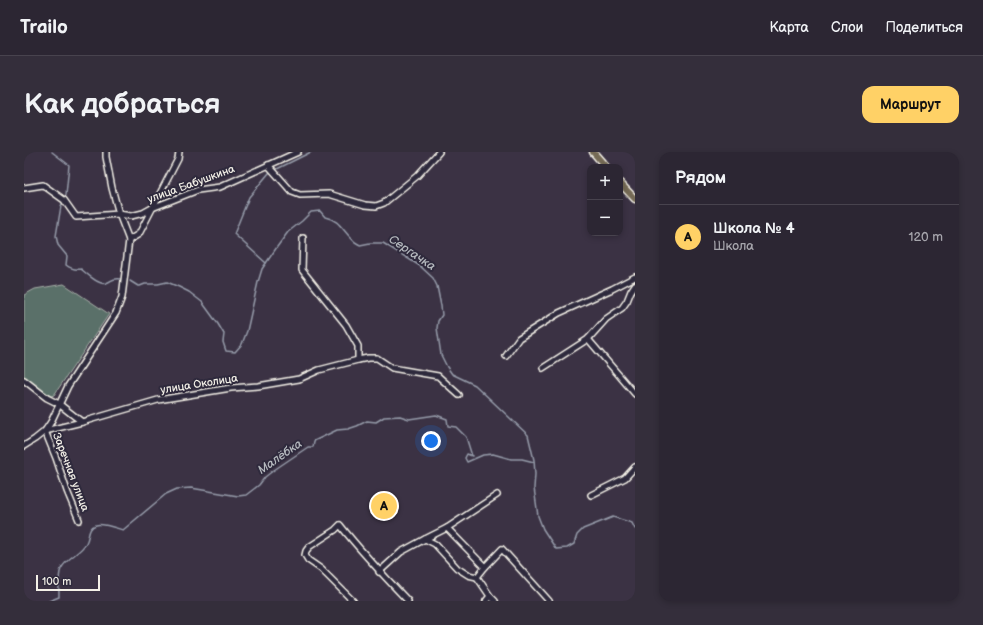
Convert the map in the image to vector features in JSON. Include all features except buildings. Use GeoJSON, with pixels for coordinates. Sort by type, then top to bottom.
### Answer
{"type":"FeatureCollection","features":[{"type":"Feature","properties":{"kind":"main road"},"geometry":{"type":"LineString","coordinates":[[593,152],[603,164]]}},
{"type":"Feature","properties":{"kind":"main road"},"geometry":{"type":"LineString","coordinates":[[623,186],[635,200]]}},
{"type":"Feature","properties":{"kind":"street"},"geometry":{"type":"LineString","coordinates":[[24,446],[36,439],[45,431],[51,422],[68,386],[116,313],[122,297],[129,240],[119,214],[112,188],[106,152]]}},
{"type":"Feature","properties":{"kind":"street"},"geometry":{"type":"LineString","coordinates":[[129,240],[139,234],[178,159],[179,152]]}},
{"type":"Feature","properties":{"kind":"street","name":"улица Бабушкина"},"geometry":{"type":"LineString","coordinates":[[24,188],[43,185],[64,200],[76,218],[119,214],[131,216],[144,213],[152,208],[198,190],[220,187],[298,152]]}},
{"type":"Feature","properties":{"kind":"street"},"geometry":{"type":"LineString","coordinates":[[268,165],[292,192],[300,195],[329,194],[365,205],[376,206],[384,203],[417,176],[439,152]]}},
{"type":"Feature","properties":{"kind":"street"},"geometry":{"type":"LineString","coordinates":[[303,238],[302,270],[346,325],[358,346],[358,360]]}},
{"type":"Feature","properties":{"kind":"street"},"geometry":{"type":"LineString","coordinates":[[506,356],[519,338],[559,313],[635,277]]}},
{"type":"Feature","properties":{"kind":"street"},"geometry":{"type":"LineString","coordinates":[[543,368],[588,338],[606,320],[622,308],[635,285]]}},
{"type":"Feature","properties":{"kind":"street"},"geometry":{"type":"LineString","coordinates":[[588,338],[635,394]]}},
{"type":"Feature","properties":{"kind":"street","name":"улица Околица"},"geometry":{"type":"LineString","coordinates":[[45,431],[158,400],[299,379],[319,370],[368,358],[377,358],[392,368],[438,376],[459,395]]}},
{"type":"Feature","properties":{"kind":"street"},"geometry":{"type":"LineString","coordinates":[[24,380],[82,422]]}},
{"type":"Feature","properties":{"kind":"street","name":"Заречная улица"},"geometry":{"type":"LineString","coordinates":[[45,431],[56,458],[66,491],[79,520]]}},
{"type":"Feature","properties":{"kind":"street"},"geometry":{"type":"LineString","coordinates":[[591,495],[625,478],[635,467]]}},
{"type":"Feature","properties":{"kind":"street"},"geometry":{"type":"LineString","coordinates":[[379,572],[401,552],[447,528],[497,495]]}},
{"type":"Feature","properties":{"kind":"street"},"geometry":{"type":"LineString","coordinates":[[353,601],[321,569],[308,560],[305,555],[309,547],[340,525],[379,572],[408,601]]}},
{"type":"Feature","properties":{"kind":"street"},"geometry":{"type":"LineString","coordinates":[[447,528],[485,567]]}},
{"type":"Feature","properties":{"kind":"street"},"geometry":{"type":"LineString","coordinates":[[425,539],[435,544],[457,568],[468,575],[477,577],[495,601]]}},
{"type":"Feature","properties":{"kind":"street"},"geometry":{"type":"LineString","coordinates":[[477,577],[502,549],[549,601]]}},
{"type":"Feature","properties":{"kind":"street"},"geometry":{"type":"LineString","coordinates":[[486,601],[490,596]]}},
{"type":"Feature","properties":{"kind":"green space"},"geometry":{"type":"Polygon","coordinates":[[[64,284],[109,314],[54,395],[51,396],[30,382],[24,376],[24,295],[35,289],[64,284]]]}},
{"type":"Feature","properties":{"kind":"waterway","name":"Сергачка"},"geometry":{"type":"LineString","coordinates":[[52,152],[69,165],[66,195],[61,206],[56,236],[58,245],[67,256],[66,265],[73,269],[81,269],[100,283],[106,283],[113,279],[121,279]]}},
{"type":"Feature","properties":{"kind":"waterway"},"geometry":{"type":"LineString","coordinates":[[275,170],[311,152]]}},
{"type":"Feature","properties":{"kind":"waterway"},"geometry":{"type":"LineString","coordinates":[[266,263],[234,234],[249,197],[269,173],[272,172]]}},
{"type":"Feature","properties":{"kind":"waterway","name":"Сергачка"},"geometry":{"type":"LineString","coordinates":[[130,281],[138,286],[167,282],[189,292],[202,302],[218,324],[224,334],[223,342],[226,351],[235,352],[242,344],[247,331],[262,269],[288,232],[311,212],[320,211],[325,217],[334,220],[354,241],[360,245],[383,243],[420,266],[433,278],[437,286],[442,315],[438,321],[437,328],[441,355],[452,374],[475,385],[528,435],[534,460],[534,488],[538,516],[543,529],[556,549],[567,548],[574,544],[577,535],[583,529],[613,517],[632,523],[635,529]]}},
{"type":"Feature","properties":{"kind":"waterway","name":"Малёбка"},"geometry":{"type":"LineString","coordinates":[[49,601],[59,597],[59,578],[61,569],[67,561],[83,547],[93,526],[102,525],[123,530],[166,494],[177,489],[191,488],[238,496],[246,495],[274,470],[308,447],[313,447],[314,441],[337,430],[348,429],[367,421],[376,422],[384,417],[400,416],[409,419],[436,415],[447,419],[448,426],[456,427],[466,437],[472,456],[467,454],[465,458],[467,462],[483,455],[493,454],[511,459],[522,459],[534,462]]}},
{"type":"Feature","properties":{"kind":"place","name":"Школа № 4"},"geometry":{"type":"Point","coordinates":[384,506]}}]}
